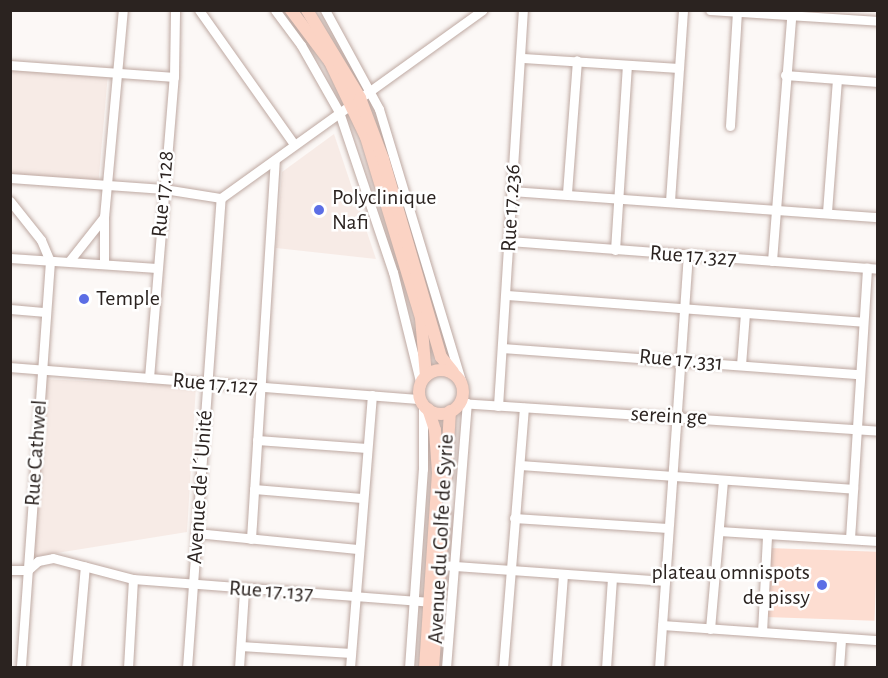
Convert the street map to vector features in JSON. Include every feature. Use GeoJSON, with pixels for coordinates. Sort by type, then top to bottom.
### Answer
{"type":"FeatureCollection","features":[{"type":"Feature","properties":{"kind":"main road"},"geometry":{"type":"LineString","coordinates":[[291,10],[330,62],[361,97],[366,137],[421,318],[424,404],[435,430],[438,473],[425,668]]}},
{"type":"Feature","properties":{"kind":"main road"},"geometry":{"type":"LineString","coordinates":[[307,10],[361,97],[383,159],[441,357],[457,376],[464,403],[441,415],[424,404]]}},
{"type":"Feature","properties":{"kind":"main road"},"geometry":{"type":"LineString","coordinates":[[423,381],[438,369],[457,376]]}},
{"type":"Feature","properties":{"kind":"main road","name":"Avenue du Golfe de Syrie"},"geometry":{"type":"LineString","coordinates":[[433,668],[442,565],[450,411]]}},
{"type":"Feature","properties":{"kind":"street"},"geometry":{"type":"LineString","coordinates":[[104,263],[104,217],[123,10]]}},
{"type":"Feature","properties":{"kind":"street","name":"Rue 17.128"},"geometry":{"type":"LineString","coordinates":[[149,378],[174,77],[175,10]]}},
{"type":"Feature","properties":{"kind":"street"},"geometry":{"type":"LineString","coordinates":[[199,10],[294,144]]}},
{"type":"Feature","properties":{"kind":"street"},"geometry":{"type":"LineString","coordinates":[[275,10],[302,45],[339,112],[393,272],[423,381]]}},
{"type":"Feature","properties":{"kind":"street"},"geometry":{"type":"LineString","coordinates":[[325,10],[361,97]]}},
{"type":"Feature","properties":{"kind":"street"},"geometry":{"type":"LineString","coordinates":[[10,178],[164,189],[221,198],[483,10]]}},
{"type":"Feature","properties":{"kind":"street","name":"Rue 17.236"},"geometry":{"type":"LineString","coordinates":[[498,406],[507,295],[511,191],[523,58],[523,10]]}},
{"type":"Feature","properties":{"kind":"street"},"geometry":{"type":"LineString","coordinates":[[670,201],[683,10]]}},
{"type":"Feature","properties":{"kind":"street"},"geometry":{"type":"LineString","coordinates":[[710,10],[878,21]]}},
{"type":"Feature","properties":{"kind":"street"},"geometry":{"type":"LineString","coordinates":[[730,126],[737,12]]}},
{"type":"Feature","properties":{"kind":"street"},"geometry":{"type":"LineString","coordinates":[[772,261],[774,208],[791,17]]}},
{"type":"Feature","properties":{"kind":"street"},"geometry":{"type":"LineString","coordinates":[[523,58],[679,68]]}},
{"type":"Feature","properties":{"kind":"street"},"geometry":{"type":"LineString","coordinates":[[567,193],[577,60]]}},
{"type":"Feature","properties":{"kind":"street"},"geometry":{"type":"LineString","coordinates":[[10,65],[174,77]]}},
{"type":"Feature","properties":{"kind":"street"},"geometry":{"type":"LineString","coordinates":[[615,250],[627,65]]}},
{"type":"Feature","properties":{"kind":"street"},"geometry":{"type":"LineString","coordinates":[[785,75],[878,82]]}},
{"type":"Feature","properties":{"kind":"street"},"geometry":{"type":"LineString","coordinates":[[827,212],[837,80]]}},
{"type":"Feature","properties":{"kind":"street"},"geometry":{"type":"LineString","coordinates":[[251,539],[275,161]]}},
{"type":"Feature","properties":{"kind":"street"},"geometry":{"type":"LineString","coordinates":[[511,191],[567,193],[878,217]]}},
{"type":"Feature","properties":{"kind":"street","name":"Avenue de l´Unité"},"geometry":{"type":"LineString","coordinates":[[187,668],[221,198]]}},
{"type":"Feature","properties":{"kind":"street","name":"Rue Cathwel"},"geometry":{"type":"LineString","coordinates":[[12,204],[40,240],[50,261],[21,668]]}},
{"type":"Feature","properties":{"kind":"street"},"geometry":{"type":"LineString","coordinates":[[70,260],[104,217]]}},
{"type":"Feature","properties":{"kind":"street","name":"Rue 17.327"},"geometry":{"type":"LineString","coordinates":[[509,241],[878,269]]}},
{"type":"Feature","properties":{"kind":"street"},"geometry":{"type":"LineString","coordinates":[[659,668],[688,256]]}},
{"type":"Feature","properties":{"kind":"street"},"geometry":{"type":"LineString","coordinates":[[10,258],[70,260],[157,268]]}},
{"type":"Feature","properties":{"kind":"street"},"geometry":{"type":"LineString","coordinates":[[850,539],[867,268]]}},
{"type":"Feature","properties":{"kind":"street"},"geometry":{"type":"LineString","coordinates":[[507,295],[863,322]]}},
{"type":"Feature","properties":{"kind":"street"},"geometry":{"type":"LineString","coordinates":[[10,309],[46,312]]}},
{"type":"Feature","properties":{"kind":"street"},"geometry":{"type":"LineString","coordinates":[[741,365],[745,313]]}},
{"type":"Feature","properties":{"kind":"street","name":"Rue 17.331"},"geometry":{"type":"LineString","coordinates":[[502,348],[859,374]]}},
{"type":"Feature","properties":{"kind":"street","name":"Rue 17.127"},"geometry":{"type":"LineString","coordinates":[[10,368],[372,395],[424,404]]}},
{"type":"Feature","properties":{"kind":"street"},"geometry":{"type":"LineString","coordinates":[[350,668],[357,549],[372,395]]}},
{"type":"Feature","properties":{"kind":"street"},"geometry":{"type":"LineString","coordinates":[[446,668],[456,566],[464,403]]}},
{"type":"Feature","properties":{"kind":"street","name":"serein ge"},"geometry":{"type":"LineString","coordinates":[[464,403],[878,431]]}},
{"type":"Feature","properties":{"kind":"street"},"geometry":{"type":"LineString","coordinates":[[409,668],[415,601],[424,404]]}},
{"type":"Feature","properties":{"kind":"street"},"geometry":{"type":"LineString","coordinates":[[504,668],[524,408]]}},
{"type":"Feature","properties":{"kind":"street"},"geometry":{"type":"LineString","coordinates":[[257,440],[367,448]]}},
{"type":"Feature","properties":{"kind":"street"},"geometry":{"type":"LineString","coordinates":[[521,465],[853,489]]}},
{"type":"Feature","properties":{"kind":"street"},"geometry":{"type":"LineString","coordinates":[[710,629],[723,481]]}},
{"type":"Feature","properties":{"kind":"street"},"geometry":{"type":"LineString","coordinates":[[254,489],[362,498]]}},
{"type":"Feature","properties":{"kind":"street"},"geometry":{"type":"LineString","coordinates":[[514,518],[668,528]]}},
{"type":"Feature","properties":{"kind":"street"},"geometry":{"type":"LineString","coordinates":[[719,531],[767,536],[878,541]]}},
{"type":"Feature","properties":{"kind":"street"},"geometry":{"type":"LineString","coordinates":[[196,533],[357,549]]}},
{"type":"Feature","properties":{"kind":"street"},"geometry":{"type":"LineString","coordinates":[[762,632],[767,536]]}},
{"type":"Feature","properties":{"kind":"street","name":"Rue 17.137"},"geometry":{"type":"LineString","coordinates":[[10,570],[28,570],[38,561],[53,558],[133,579],[244,590],[430,602]]}},
{"type":"Feature","properties":{"kind":"street"},"geometry":{"type":"LineString","coordinates":[[442,565],[664,581]]}},
{"type":"Feature","properties":{"kind":"street"},"geometry":{"type":"LineString","coordinates":[[76,668],[85,566]]}},
{"type":"Feature","properties":{"kind":"street"},"geometry":{"type":"LineString","coordinates":[[556,668],[563,575]]}},
{"type":"Feature","properties":{"kind":"street"},"geometry":{"type":"LineString","coordinates":[[606,668],[612,578]]}},
{"type":"Feature","properties":{"kind":"street"},"geometry":{"type":"LineString","coordinates":[[128,668],[133,579]]}},
{"type":"Feature","properties":{"kind":"street"},"geometry":{"type":"LineString","coordinates":[[240,668],[244,590]]}},
{"type":"Feature","properties":{"kind":"street"},"geometry":{"type":"LineString","coordinates":[[662,626],[878,640]]}},
{"type":"Feature","properties":{"kind":"street"},"geometry":{"type":"LineString","coordinates":[[839,668],[842,638]]}},
{"type":"Feature","properties":{"kind":"street"},"geometry":{"type":"LineString","coordinates":[[241,646],[351,653]]}},
{"type":"Feature","properties":{"kind":"shaded area"},"geometry":{"type":"Polygon","coordinates":[[[11,69],[108,77],[98,184],[10,176],[11,69]]]}},
{"type":"Feature","properties":{"kind":"shaded area","name":"Polyclinique Nafi"},"geometry":{"type":"Polygon","coordinates":[[[334,134],[376,259],[276,248],[282,172],[334,134]]]}},
{"type":"Feature","properties":{"kind":"shaded area"},"geometry":{"type":"Polygon","coordinates":[[[42,379],[196,386],[187,532],[32,557],[42,379]]]}},
{"type":"Feature","properties":{"kind":"shaded area","name":"plateau omnispots de pissy"},"geometry":{"type":"Polygon","coordinates":[[[768,548],[877,552],[875,621],[766,617],[768,548]]]}},
{"type":"Feature","properties":{"kind":"place","name":"Polyclinique Nafi"},"geometry":{"type":"Point","coordinates":[319,210]}},
{"type":"Feature","properties":{"kind":"place","name":"Temple"},"geometry":{"type":"Point","coordinates":[84,299]}},
{"type":"Feature","properties":{"kind":"place","name":"plateau omnispots de pissy"},"geometry":{"type":"Point","coordinates":[822,585]}}]}
